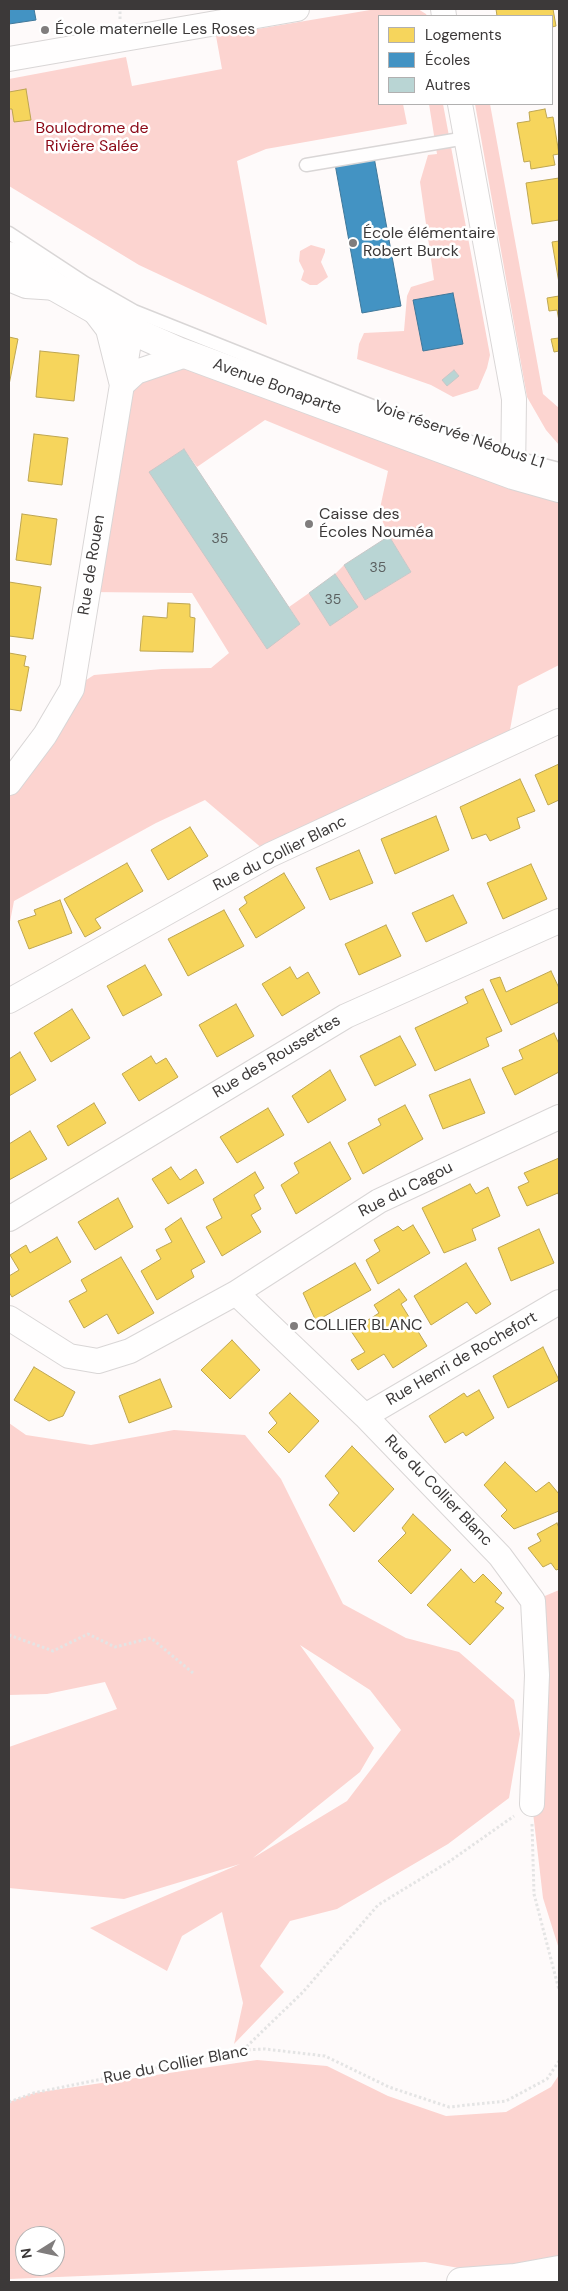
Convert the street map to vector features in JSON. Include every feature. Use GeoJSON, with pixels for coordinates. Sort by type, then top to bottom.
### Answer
{"type":"FeatureCollection","features":[{"type":"Feature","properties":{"kind":"main road","name":"Avenue Bonaparte"},"geometry":{"type":"LineString","coordinates":[[9,256],[57,288],[131,330],[186,355],[513,466],[559,488]]}},
{"type":"Feature","properties":{"kind":"main road"},"geometry":{"type":"LineString","coordinates":[[461,2282],[515,2278],[559,2270]]}},
{"type":"Feature","properties":{"kind":"street"},"geometry":{"type":"LineString","coordinates":[[9,59],[231,14],[297,9]]}},
{"type":"Feature","properties":{"kind":"street"},"geometry":{"type":"LineString","coordinates":[[460,105],[514,399],[513,466]]}},
{"type":"Feature","properties":{"kind":"street"},"geometry":{"type":"LineString","coordinates":[[9,279],[38,288],[57,288]]}},
{"type":"Feature","properties":{"kind":"street"},"geometry":{"type":"LineString","coordinates":[[92,308],[108,329],[122,385],[136,372],[186,355]]}},
{"type":"Feature","properties":{"kind":"street","name":"Rue de Rouen"},"geometry":{"type":"LineString","coordinates":[[9,783],[46,734],[72,689],[131,330]]}},
{"type":"Feature","properties":{"kind":"street","name":"Rue du Collier Blanc"},"geometry":{"type":"LineString","coordinates":[[9,1001],[270,855],[559,721]]}},
{"type":"Feature","properties":{"kind":"street","name":"Rue des Roussettes"},"geometry":{"type":"LineString","coordinates":[[9,1220],[346,1016],[559,921]]}},
{"type":"Feature","properties":{"kind":"street","name":"Rue du Cagou"},"geometry":{"type":"LineString","coordinates":[[236,1293],[379,1201],[559,1117]]}},
{"type":"Feature","properties":{"kind":"street"},"geometry":{"type":"LineString","coordinates":[[9,1318],[69,1356],[98,1360],[130,1351],[236,1293]]}},
{"type":"Feature","properties":{"kind":"street","name":"Rue du Collier Blanc"},"geometry":{"type":"LineString","coordinates":[[236,1293],[365,1416],[500,1556],[533,1601],[537,1674],[532,1804]]}},
{"type":"Feature","properties":{"kind":"street","name":"Rue Henri de Rochefort"},"geometry":{"type":"LineString","coordinates":[[365,1416],[559,1302]]}},
{"type":"Feature","properties":{"kind":"lane"},"geometry":{"type":"LineString","coordinates":[[306,166],[466,138]]}},
{"type":"Feature","properties":{"kind":"lane","name":"Voie réservée Néobus L1"},"geometry":{"type":"LineString","coordinates":[[9,233],[85,283],[134,311],[400,417],[513,466],[559,469]]}},
{"type":"Feature","properties":{"kind":"path"},"geometry":{"type":"LineString","coordinates":[[9,1635],[53,1651],[88,1634],[115,1647],[151,1638],[193,1673]]}},
{"type":"Feature","properties":{"kind":"path"},"geometry":{"type":"LineString","coordinates":[[532,1804],[534,1894],[559,1990]]}},
{"type":"Feature","properties":{"kind":"path"},"geometry":{"type":"LineString","coordinates":[[243,2050],[303,1992],[378,1905],[450,1862],[532,1804]]}},
{"type":"Feature","properties":{"kind":"path","name":"Rue du Collier Blanc"},"geometry":{"type":"LineString","coordinates":[[9,2102],[34,2094],[243,2050],[265,2050],[325,2056],[389,2086],[449,2107],[506,2101],[548,2079],[559,2061]]}},
{"type":"Feature","properties":{"kind":"green space","name":"Boulodrome de Rivière Salée"},"geometry":{"type":"Polygon","coordinates":[[[376,9],[418,9],[426,15],[378,15],[378,105],[403,105],[407,124],[266,149],[237,161],[267,325],[139,265],[9,186],[9,79],[126,57],[132,86],[222,69],[216,36],[376,9]]]}},
{"type":"Feature","properties":{"kind":"green space"},"geometry":{"type":"Polygon","coordinates":[[[429,105],[443,105],[490,355],[478,389],[453,397],[431,385],[357,359],[359,344],[364,333],[404,331],[407,296],[411,287],[434,280],[420,182],[428,155],[437,154],[429,105]]]}},
{"type":"Feature","properties":{"kind":"green space"},"geometry":{"type":"Polygon","coordinates":[[[475,105],[490,105],[543,394],[559,408],[559,445],[546,430],[527,397],[475,105]]]}},
{"type":"Feature","properties":{"kind":"green space"},"geometry":{"type":"Polygon","coordinates":[[[311,245],[325,249],[321,262],[328,277],[317,285],[310,285],[301,280],[304,271],[299,261],[300,251],[311,245]]]}},
{"type":"Feature","properties":{"kind":"green space"},"geometry":{"type":"Polygon","coordinates":[[[186,355],[559,488],[559,665],[518,686],[507,746],[270,855],[205,800],[156,823],[14,901],[9,927],[9,783],[72,689],[94,675],[162,669],[211,668],[229,653],[192,593],[88,592],[122,385],[186,355]],[[265,420],[197,467],[184,449],[150,472],[267,648],[300,624],[289,607],[309,593],[330,626],[357,607],[335,574],[344,565],[365,600],[411,572],[389,536],[379,513],[388,471],[265,420]]]}},
{"type":"Feature","properties":{"kind":"green space"},"geometry":{"type":"Polygon","coordinates":[[[9,1423],[26,1435],[91,1445],[174,1430],[245,1435],[281,1479],[343,1604],[406,1638],[459,1652],[514,1700],[520,1734],[509,1798],[448,1844],[337,1909],[290,1921],[260,1966],[284,1992],[234,2044],[243,2003],[222,1912],[182,1936],[167,1971],[90,1928],[240,1864],[124,1899],[9,1888],[9,1747],[117,1709],[105,1682],[47,1694],[9,1695],[9,1423]],[[300,1645],[374,1748],[360,1772],[253,1858],[347,1801],[401,1730],[370,1690],[300,1645]]]}},
{"type":"Feature","properties":{"kind":"green space"},"geometry":{"type":"Polygon","coordinates":[[[559,1590],[559,1949],[543,1898],[532,1804],[533,1601],[559,1590]]]}},
{"type":"Feature","properties":{"kind":"green space"},"geometry":{"type":"Polygon","coordinates":[[[257,2060],[327,2066],[388,2096],[446,2116],[506,2112],[551,2087],[559,2075],[559,2270],[515,2278],[425,2262],[9,2279],[9,2102],[34,2093],[257,2060]]]}},
{"type":"Feature","properties":{"kind":"building: Logements"},"geometry":{"type":"Polygon","coordinates":[[[496,9],[553,9],[556,26],[553,27],[553,15],[497,15],[496,9]]]}},
{"type":"Feature","properties":{"kind":"building: Logements"},"geometry":{"type":"Polygon","coordinates":[[[26,89],[31,120],[14,122],[12,109],[9,109],[9,92],[26,89]]]}},
{"type":"Feature","properties":{"kind":"building: Logements"},"geometry":{"type":"Polygon","coordinates":[[[545,109],[547,118],[553,117],[559,154],[553,155],[555,165],[531,169],[530,161],[524,162],[517,123],[530,121],[529,112],[545,109]]]}},
{"type":"Feature","properties":{"kind":"building: Logements"},"geometry":{"type":"Polygon","coordinates":[[[559,178],[559,220],[532,224],[526,183],[559,178]]]}},
{"type":"Feature","properties":{"kind":"building: Logements"},"geometry":{"type":"Polygon","coordinates":[[[559,241],[559,283],[552,242],[559,241]]]}},
{"type":"Feature","properties":{"kind":"building: Logements"},"geometry":{"type":"Polygon","coordinates":[[[559,296],[559,321],[557,310],[549,311],[547,298],[559,296]]]}},
{"type":"Feature","properties":{"kind":"building: Logements"},"geometry":{"type":"Polygon","coordinates":[[[9,337],[18,339],[9,385],[9,337]]]}},
{"type":"Feature","properties":{"kind":"building: Logements"},"geometry":{"type":"Polygon","coordinates":[[[559,338],[559,351],[554,352],[551,339],[559,338]]]}},
{"type":"Feature","properties":{"kind":"building: Logements"},"geometry":{"type":"Polygon","coordinates":[[[40,351],[79,355],[74,401],[36,397],[40,351]]]}},
{"type":"Feature","properties":{"kind":"building: Logements"},"geometry":{"type":"Polygon","coordinates":[[[34,434],[68,438],[62,485],[28,481],[34,434]]]}},
{"type":"Feature","properties":{"kind":"building: Logements"},"geometry":{"type":"Polygon","coordinates":[[[22,514],[57,519],[51,565],[16,560],[22,514]]]}},
{"type":"Feature","properties":{"kind":"building: Logements"},"geometry":{"type":"Polygon","coordinates":[[[9,582],[41,587],[33,639],[9,636],[9,582]]]}},
{"type":"Feature","properties":{"kind":"building: Logements"},"geometry":{"type":"Polygon","coordinates":[[[168,603],[190,604],[190,617],[195,618],[193,652],[140,651],[143,616],[167,618],[168,603]]]}},
{"type":"Feature","properties":{"kind":"building: Logements"},"geometry":{"type":"Polygon","coordinates":[[[9,653],[26,656],[24,666],[29,667],[21,711],[9,709],[9,653]]]}},
{"type":"Feature","properties":{"kind":"building: Logements"},"geometry":{"type":"Polygon","coordinates":[[[559,764],[559,800],[548,805],[535,775],[559,764]]]}},
{"type":"Feature","properties":{"kind":"building: Logements"},"geometry":{"type":"Polygon","coordinates":[[[520,779],[535,811],[517,818],[520,828],[490,841],[486,834],[472,839],[460,807],[520,779]]]}},
{"type":"Feature","properties":{"kind":"building: Logements"},"geometry":{"type":"Polygon","coordinates":[[[436,816],[449,850],[395,874],[381,839],[436,816]]]}},
{"type":"Feature","properties":{"kind":"building: Logements"},"geometry":{"type":"Polygon","coordinates":[[[190,827],[208,856],[168,880],[151,850],[190,827]]]}},
{"type":"Feature","properties":{"kind":"building: Logements"},"geometry":{"type":"Polygon","coordinates":[[[359,850],[373,883],[330,900],[316,868],[359,850]]]}},
{"type":"Feature","properties":{"kind":"building: Logements"},"geometry":{"type":"Polygon","coordinates":[[[127,863],[143,891],[95,919],[101,928],[85,937],[64,899],[127,863]]]}},
{"type":"Feature","properties":{"kind":"building: Logements"},"geometry":{"type":"Polygon","coordinates":[[[531,864],[547,899],[503,919],[487,883],[531,864]]]}},
{"type":"Feature","properties":{"kind":"building: Logements"},"geometry":{"type":"Polygon","coordinates":[[[284,873],[305,908],[256,938],[239,909],[247,903],[244,897],[284,873]]]}},
{"type":"Feature","properties":{"kind":"building: Logements"},"geometry":{"type":"Polygon","coordinates":[[[453,895],[467,923],[426,942],[412,913],[453,895]]]}},
{"type":"Feature","properties":{"kind":"building: Logements"},"geometry":{"type":"Polygon","coordinates":[[[60,900],[72,933],[29,949],[18,921],[36,915],[34,910],[60,900]]]}},
{"type":"Feature","properties":{"kind":"building: Logements"},"geometry":{"type":"Polygon","coordinates":[[[224,910],[244,946],[188,976],[168,939],[224,910]]]}},
{"type":"Feature","properties":{"kind":"building: Logements"},"geometry":{"type":"Polygon","coordinates":[[[386,925],[401,956],[359,975],[345,944],[386,925]]]}},
{"type":"Feature","properties":{"kind":"building: Logements"},"geometry":{"type":"Polygon","coordinates":[[[145,965],[162,995],[123,1016],[107,986],[145,965]]]}},
{"type":"Feature","properties":{"kind":"building: Logements"},"geometry":{"type":"Polygon","coordinates":[[[290,967],[297,979],[308,972],[320,993],[282,1016],[262,984],[290,967]]]}},
{"type":"Feature","properties":{"kind":"building: Logements"},"geometry":{"type":"Polygon","coordinates":[[[551,971],[559,988],[559,1002],[511,1025],[490,980],[500,977],[506,992],[551,971]]]}},
{"type":"Feature","properties":{"kind":"building: Logements"},"geometry":{"type":"Polygon","coordinates":[[[483,989],[502,1031],[486,1038],[489,1046],[435,1071],[415,1028],[468,1003],[465,997],[483,989]]]}},
{"type":"Feature","properties":{"kind":"building: Logements"},"geometry":{"type":"Polygon","coordinates":[[[236,1004],[254,1036],[217,1057],[199,1025],[236,1004]]]}},
{"type":"Feature","properties":{"kind":"building: Logements"},"geometry":{"type":"Polygon","coordinates":[[[72,1009],[90,1038],[51,1062],[34,1033],[72,1009]]]}},
{"type":"Feature","properties":{"kind":"building: Logements"},"geometry":{"type":"Polygon","coordinates":[[[554,1033],[559,1044],[559,1072],[515,1095],[502,1068],[523,1059],[519,1050],[554,1033]]]}},
{"type":"Feature","properties":{"kind":"building: Logements"},"geometry":{"type":"Polygon","coordinates":[[[400,1036],[416,1065],[375,1086],[360,1056],[400,1036]]]}},
{"type":"Feature","properties":{"kind":"building: Logements"},"geometry":{"type":"Polygon","coordinates":[[[20,1052],[36,1080],[9,1096],[9,1059],[20,1052]]]}},
{"type":"Feature","properties":{"kind":"building: Logements"},"geometry":{"type":"Polygon","coordinates":[[[151,1056],[156,1064],[166,1058],[178,1077],[139,1101],[122,1074],[151,1056]]]}},
{"type":"Feature","properties":{"kind":"building: Logements"},"geometry":{"type":"Polygon","coordinates":[[[330,1070],[346,1100],[308,1123],[292,1096],[330,1070]]]}},
{"type":"Feature","properties":{"kind":"building: Logements"},"geometry":{"type":"Polygon","coordinates":[[[470,1079],[485,1113],[443,1129],[429,1095],[470,1079]]]}},
{"type":"Feature","properties":{"kind":"building: Logements"},"geometry":{"type":"Polygon","coordinates":[[[94,1103],[106,1123],[68,1146],[57,1126],[94,1103]]]}},
{"type":"Feature","properties":{"kind":"building: Logements"},"geometry":{"type":"Polygon","coordinates":[[[405,1105],[423,1139],[363,1174],[348,1143],[381,1125],[378,1119],[405,1105]]]}},
{"type":"Feature","properties":{"kind":"building: Logements"},"geometry":{"type":"Polygon","coordinates":[[[268,1108],[284,1135],[237,1163],[220,1137],[268,1108]]]}},
{"type":"Feature","properties":{"kind":"building: Logements"},"geometry":{"type":"Polygon","coordinates":[[[30,1131],[47,1159],[9,1180],[9,1144],[30,1131]]]}},
{"type":"Feature","properties":{"kind":"building: Logements"},"geometry":{"type":"Polygon","coordinates":[[[330,1142],[351,1179],[296,1214],[281,1185],[299,1173],[294,1163],[330,1142]]]}},
{"type":"Feature","properties":{"kind":"building: Logements"},"geometry":{"type":"Polygon","coordinates":[[[559,1158],[559,1197],[558,1193],[527,1206],[518,1187],[529,1182],[524,1173],[559,1158]]]}},
{"type":"Feature","properties":{"kind":"building: Logements"},"geometry":{"type":"Polygon","coordinates":[[[171,1167],[180,1180],[196,1169],[204,1183],[168,1204],[152,1179],[171,1167]]]}},
{"type":"Feature","properties":{"kind":"building: Logements"},"geometry":{"type":"Polygon","coordinates":[[[255,1172],[264,1188],[254,1195],[261,1209],[251,1215],[261,1232],[222,1256],[206,1227],[222,1218],[213,1199],[255,1172]]]}},
{"type":"Feature","properties":{"kind":"building: Logements"},"geometry":{"type":"Polygon","coordinates":[[[470,1184],[476,1194],[488,1187],[500,1216],[472,1229],[476,1240],[444,1253],[422,1208],[470,1184]]]}},
{"type":"Feature","properties":{"kind":"building: Logements"},"geometry":{"type":"Polygon","coordinates":[[[118,1198],[133,1227],[95,1250],[78,1222],[118,1198]]]}},
{"type":"Feature","properties":{"kind":"building: Logements"},"geometry":{"type":"Polygon","coordinates":[[[181,1218],[205,1262],[191,1270],[194,1277],[157,1300],[141,1271],[161,1259],[156,1250],[172,1242],[165,1229],[181,1218]]]}},
{"type":"Feature","properties":{"kind":"building: Logements"},"geometry":{"type":"Polygon","coordinates":[[[413,1225],[430,1253],[378,1284],[366,1260],[380,1251],[374,1240],[398,1226],[403,1231],[413,1225]]]}},
{"type":"Feature","properties":{"kind":"building: Logements"},"geometry":{"type":"Polygon","coordinates":[[[539,1229],[554,1263],[511,1281],[498,1248],[539,1229]]]}},
{"type":"Feature","properties":{"kind":"building: Logements"},"geometry":{"type":"Polygon","coordinates":[[[57,1237],[71,1262],[12,1297],[9,1292],[9,1276],[19,1270],[10,1255],[26,1245],[30,1253],[57,1237]]]}},
{"type":"Feature","properties":{"kind":"building: Logements"},"geometry":{"type":"Polygon","coordinates":[[[121,1257],[154,1313],[118,1334],[107,1314],[84,1328],[69,1301],[87,1291],[81,1280],[121,1257]]]}},
{"type":"Feature","properties":{"kind":"building: Logements"},"geometry":{"type":"Polygon","coordinates":[[[355,1263],[371,1290],[316,1321],[303,1293],[355,1263]]]}},
{"type":"Feature","properties":{"kind":"building: Logements"},"geometry":{"type":"Polygon","coordinates":[[[466,1263],[491,1304],[476,1314],[467,1302],[431,1325],[414,1296],[466,1263]]]}},
{"type":"Feature","properties":{"kind":"building: Logements"},"geometry":{"type":"Polygon","coordinates":[[[399,1289],[407,1300],[401,1304],[427,1346],[393,1368],[384,1354],[358,1370],[351,1360],[365,1352],[351,1331],[379,1313],[374,1305],[399,1289]]]}},
{"type":"Feature","properties":{"kind":"building: Logements"},"geometry":{"type":"Polygon","coordinates":[[[232,1340],[260,1370],[230,1399],[201,1370],[232,1340]]]}},
{"type":"Feature","properties":{"kind":"building: Logements"},"geometry":{"type":"Polygon","coordinates":[[[543,1347],[559,1380],[508,1408],[493,1376],[543,1347]]]}},
{"type":"Feature","properties":{"kind":"building: Logements"},"geometry":{"type":"Polygon","coordinates":[[[34,1367],[75,1392],[63,1416],[49,1421],[14,1400],[34,1367]]]}},
{"type":"Feature","properties":{"kind":"building: Logements"},"geometry":{"type":"Polygon","coordinates":[[[160,1379],[172,1407],[129,1423],[119,1396],[160,1379]]]}},
{"type":"Feature","properties":{"kind":"building: Logements"},"geometry":{"type":"Polygon","coordinates":[[[479,1390],[494,1418],[466,1436],[463,1432],[445,1443],[429,1416],[464,1393],[467,1397],[479,1390]]]}},
{"type":"Feature","properties":{"kind":"building: Logements"},"geometry":{"type":"Polygon","coordinates":[[[290,1393],[319,1421],[289,1453],[268,1432],[277,1423],[269,1413],[290,1393]]]}},
{"type":"Feature","properties":{"kind":"building: Logements"},"geometry":{"type":"Polygon","coordinates":[[[352,1446],[394,1489],[354,1532],[329,1505],[339,1493],[325,1476],[352,1446]]]}},
{"type":"Feature","properties":{"kind":"building: Logements"},"geometry":{"type":"Polygon","coordinates":[[[505,1462],[536,1492],[549,1482],[559,1494],[559,1511],[514,1529],[501,1516],[507,1510],[484,1485],[505,1462]]]}},
{"type":"Feature","properties":{"kind":"building: Logements"},"geometry":{"type":"Polygon","coordinates":[[[413,1514],[451,1550],[411,1594],[378,1561],[406,1533],[402,1528],[413,1514]]]}},
{"type":"Feature","properties":{"kind":"building: Logements"},"geometry":{"type":"Polygon","coordinates":[[[557,1523],[559,1528],[559,1569],[556,1570],[551,1563],[543,1567],[528,1548],[541,1541],[537,1534],[557,1523]]]}},
{"type":"Feature","properties":{"kind":"building: Logements"},"geometry":{"type":"Polygon","coordinates":[[[461,1569],[474,1583],[483,1574],[502,1593],[495,1602],[504,1608],[470,1645],[427,1605],[461,1569]]]}},
{"type":"Feature","properties":{"kind":"building: Écoles"},"geometry":{"type":"Polygon","coordinates":[[[9,9],[34,9],[36,20],[9,24],[9,9]]]}},
{"type":"Feature","properties":{"kind":"building: Écoles","name":"École élémentaire Robert Burck"},"geometry":{"type":"Polygon","coordinates":[[[374,157],[401,306],[362,313],[335,164],[374,157]]]}},
{"type":"Feature","properties":{"kind":"building: Écoles","name":"École élémentaire Robert Burck"},"geometry":{"type":"Polygon","coordinates":[[[453,293],[463,344],[423,351],[413,300],[453,293]]]}},
{"type":"Feature","properties":{"kind":"building: Autres"},"geometry":{"type":"Polygon","coordinates":[[[454,370],[459,376],[447,386],[442,380],[454,370]]]}},
{"type":"Feature","properties":{"kind":"building: Autres"},"geometry":{"type":"Polygon","coordinates":[[[184,449],[300,624],[267,649],[149,472],[184,449]]]}},
{"type":"Feature","properties":{"kind":"building: Autres"},"geometry":{"type":"Polygon","coordinates":[[[389,536],[411,572],[365,600],[344,565],[389,536]]]}},
{"type":"Feature","properties":{"kind":"building: Autres"},"geometry":{"type":"Polygon","coordinates":[[[335,574],[358,607],[330,626],[309,593],[335,574]]]}},
{"type":"Feature","properties":{"kind":"place","name":"École maternelle Les Roses"},"geometry":{"type":"Point","coordinates":[45,30]}},
{"type":"Feature","properties":{"kind":"place","name":"École élémentaire Robert Burck"},"geometry":{"type":"Point","coordinates":[353,243]}},
{"type":"Feature","properties":{"kind":"place","name":"Caisse des Écoles Nouméa"},"geometry":{"type":"Point","coordinates":[309,524]}},
{"type":"Feature","properties":{"kind":"place","name":"COLLIER BLANC"},"geometry":{"type":"Point","coordinates":[294,1326]}}]}
